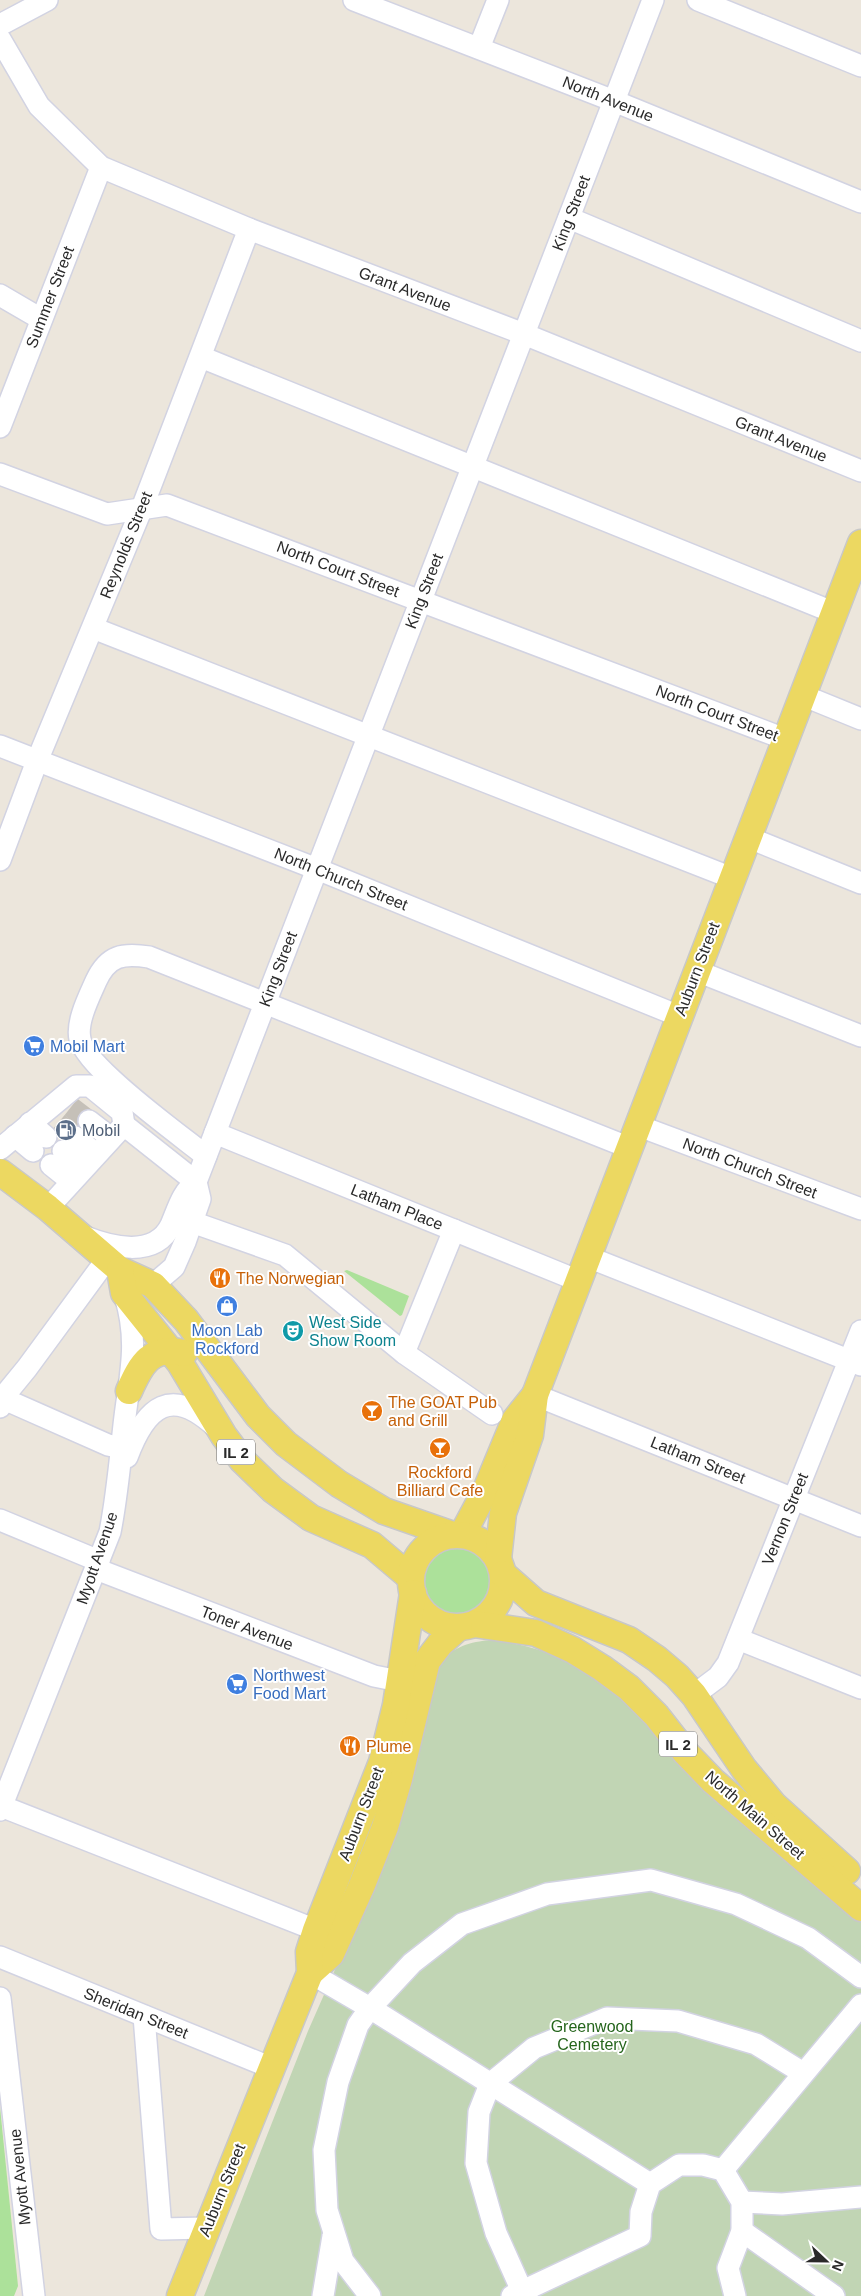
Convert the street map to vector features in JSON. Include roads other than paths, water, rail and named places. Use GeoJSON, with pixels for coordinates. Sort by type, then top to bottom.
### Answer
{"type":"FeatureCollection","features":[{"type":"Feature","properties":{"kind":"main road","name":"Auburn Street"},"geometry":{"type":"LineString","coordinates":[[500,1566],[503,1513],[530,1434],[536,1395],[747,837],[860,551]]}},
{"type":"Feature","properties":{"kind":"main road","name":"IL 2"},"geometry":{"type":"LineString","coordinates":[[0,1172],[48,1208],[78,1234],[117,1274],[180,1363],[224,1436],[242,1460],[273,1490],[310,1518],[372,1545],[412,1586]]}},
{"type":"Feature","properties":{"kind":"main road","name":"IL 2"},"geometry":{"type":"LineString","coordinates":[[117,1274],[153,1286],[186,1320],[258,1416],[286,1444],[339,1484],[384,1511],[457,1535]]}},
{"type":"Feature","properties":{"kind":"main road"},"geometry":{"type":"LineString","coordinates":[[129,1391],[138,1372],[157,1352],[170,1350],[186,1353],[204,1364],[239,1404],[258,1416]]}},
{"type":"Feature","properties":{"kind":"main road","name":"Auburn Street"},"geometry":{"type":"LineString","coordinates":[[457,1535],[486,1490],[515,1420],[536,1395]]}},
{"type":"Feature","properties":{"kind":"main road"},"geometry":{"type":"LineString","coordinates":[[457,1535],[476,1539],[488,1547],[500,1566],[502,1589],[497,1604],[487,1616],[466,1625],[444,1625],[430,1618],[419,1607],[412,1586],[414,1564],[422,1551],[433,1541],[457,1535]]}},
{"type":"Feature","properties":{"kind":"main road","name":"North Main Street"},"geometry":{"type":"LineString","coordinates":[[500,1566],[536,1603],[629,1640],[657,1659],[677,1676],[694,1695],[744,1769],[774,1805],[861,1884]]}},
{"type":"Feature","properties":{"kind":"main road","name":"Auburn Street"},"geometry":{"type":"LineString","coordinates":[[180,2296],[310,1973],[309,1952],[316,1930],[382,1762],[400,1680],[412,1586]]}},
{"type":"Feature","properties":{"kind":"main road","name":"Auburn Street"},"geometry":{"type":"LineString","coordinates":[[310,1973],[331,1954],[362,1885],[385,1827],[400,1779],[427,1662],[440,1644],[466,1625]]}},
{"type":"Feature","properties":{"kind":"main road","name":"North Main Street"},"geometry":{"type":"LineString","coordinates":[[466,1625],[536,1633],[573,1650],[602,1668],[629,1688],[656,1715],[685,1752],[713,1781],[861,1908]]}},
{"type":"Feature","properties":{"kind":"street"},"geometry":{"type":"LineString","coordinates":[[0,25],[47,0]]}},
{"type":"Feature","properties":{"kind":"street","name":"North Avenue"},"geometry":{"type":"LineString","coordinates":[[354,0],[614,101],[861,202]]}},
{"type":"Feature","properties":{"kind":"street"},"geometry":{"type":"LineString","coordinates":[[478,48],[498,0]]}},
{"type":"Feature","properties":{"kind":"street","name":"King Street"},"geometry":{"type":"LineString","coordinates":[[78,1234],[121,1247],[132,1248],[156,1242],[170,1228],[186,1189],[196,1182],[653,0]]}},
{"type":"Feature","properties":{"kind":"street"},"geometry":{"type":"LineString","coordinates":[[698,0],[861,66]]}},
{"type":"Feature","properties":{"kind":"street","name":"Grant Avenue"},"geometry":{"type":"LineString","coordinates":[[0,39],[39,106],[100,167],[249,230],[524,334],[861,471]]}},
{"type":"Feature","properties":{"kind":"street","name":"Summer Street"},"geometry":{"type":"LineString","coordinates":[[0,427],[100,167]]}},
{"type":"Feature","properties":{"kind":"street"},"geometry":{"type":"LineString","coordinates":[[569,218],[861,341]]}},
{"type":"Feature","properties":{"kind":"street","name":"Reynolds Street"},"geometry":{"type":"LineString","coordinates":[[0,860],[37,761],[142,508],[249,230]]}},
{"type":"Feature","properties":{"kind":"street"},"geometry":{"type":"LineString","coordinates":[[0,295],[41,319]]}},
{"type":"Feature","properties":{"kind":"street"},"geometry":{"type":"LineString","coordinates":[[201,356],[835,613]]}},
{"type":"Feature","properties":{"kind":"street","name":"North Court Street"},"geometry":{"type":"LineString","coordinates":[[0,474],[107,514],[168,505],[785,739]]}},
{"type":"Feature","properties":{"kind":"street"},"geometry":{"type":"LineString","coordinates":[[92,628],[732,878]]}},
{"type":"Feature","properties":{"kind":"street"},"geometry":{"type":"LineString","coordinates":[[802,696],[861,719]]}},
{"type":"Feature","properties":{"kind":"street","name":"North Church Street"},"geometry":{"type":"LineString","coordinates":[[0,746],[317,869],[679,1016]]}},
{"type":"Feature","properties":{"kind":"street"},"geometry":{"type":"LineString","coordinates":[[747,837],[861,883]]}},
{"type":"Feature","properties":{"kind":"street","name":"North Church Street"},"geometry":{"type":"LineString","coordinates":[[206,1156],[102,1071],[84,1050],[80,1040],[80,1027],[101,970],[110,961],[130,954],[149,957],[265,1003],[634,1137],[861,1209]]}},
{"type":"Feature","properties":{"kind":"street"},"geometry":{"type":"LineString","coordinates":[[697,971],[861,1036]]}},
{"type":"Feature","properties":{"kind":"street"},"geometry":{"type":"LineString","coordinates":[[40,1126],[76,1086],[90,1086],[122,1112],[117,1131],[48,1208]]}},
{"type":"Feature","properties":{"kind":"street"},"geometry":{"type":"LineString","coordinates":[[89,1121],[117,1131],[196,1182]]}},
{"type":"Feature","properties":{"kind":"street","name":"Latham Place"},"geometry":{"type":"LineString","coordinates":[[215,1133],[454,1230],[583,1269],[855,1363]]}},
{"type":"Feature","properties":{"kind":"street"},"geometry":{"type":"LineString","coordinates":[[83,1168],[63,1151],[83,1168]]}},
{"type":"Feature","properties":{"kind":"street","name":"King Street"},"geometry":{"type":"LineString","coordinates":[[153,1286],[174,1267],[200,1199],[196,1182]]}},
{"type":"Feature","properties":{"kind":"street"},"geometry":{"type":"LineString","coordinates":[[192,1222],[285,1255],[404,1353],[492,1414]]}},
{"type":"Feature","properties":{"kind":"street"},"geometry":{"type":"LineString","coordinates":[[404,1353],[454,1230]]}},
{"type":"Feature","properties":{"kind":"street"},"geometry":{"type":"LineString","coordinates":[[117,1274],[2,1403],[108,1445],[122,1448]]}},
{"type":"Feature","properties":{"kind":"street","name":"Myott Avenue"},"geometry":{"type":"LineString","coordinates":[[1,1808],[110,1532],[120,1478],[134,1335],[117,1274]]}},
{"type":"Feature","properties":{"kind":"street","name":"Vernon Street"},"geometry":{"type":"LineString","coordinates":[[694,1695],[718,1677],[728,1663],[793,1498],[855,1363],[861,1331]]}},
{"type":"Feature","properties":{"kind":"street","name":"Latham Street"},"geometry":{"type":"LineString","coordinates":[[536,1395],[861,1526]]}},
{"type":"Feature","properties":{"kind":"street"},"geometry":{"type":"LineString","coordinates":[[120,1478],[135,1436],[147,1416],[157,1409],[168,1406],[194,1411],[203,1416],[224,1436]]}},
{"type":"Feature","properties":{"kind":"street","name":"Toner Avenue"},"geometry":{"type":"LineString","coordinates":[[0,1520],[98,1565],[374,1676],[400,1680]]}},
{"type":"Feature","properties":{"kind":"street"},"geometry":{"type":"LineString","coordinates":[[738,1640],[861,1688]]}},
{"type":"Feature","properties":{"kind":"street"},"geometry":{"type":"LineString","coordinates":[[1,1808],[316,1930]]}},
{"type":"Feature","properties":{"kind":"street"},"geometry":{"type":"LineString","coordinates":[[370,2296],[343,2260],[327,2210],[324,2150],[338,2082],[358,2025],[370,2008],[412,1963],[462,1924],[547,1894],[651,1880],[736,1904],[808,1938],[861,1977]]}},
{"type":"Feature","properties":{"kind":"street","name":"Sheridan Street"},"geometry":{"type":"LineString","coordinates":[[0,1957],[272,2068]]}},
{"type":"Feature","properties":{"kind":"street"},"geometry":{"type":"LineString","coordinates":[[310,1973],[370,2008],[650,2184]]}},
{"type":"Feature","properties":{"kind":"street","name":"Myott Avenue"},"geometry":{"type":"LineString","coordinates":[[0,1998],[34,2296]]}},
{"type":"Feature","properties":{"kind":"street"},"geometry":{"type":"LineString","coordinates":[[723,2170],[861,2005]]}},
{"type":"Feature","properties":{"kind":"street"},"geometry":{"type":"LineString","coordinates":[[144,2016],[161,2229],[206,2228]]}},
{"type":"Feature","properties":{"kind":"street"},"geometry":{"type":"LineString","coordinates":[[735,2296],[728,2268],[742,2231],[742,2202],[723,2170],[703,2165],[678,2165],[650,2184],[641,2212],[640,2236],[520,2294],[496,2233],[476,2163],[479,2112],[490,2084],[534,2048],[607,2018],[678,2021],[756,2044],[803,2073]]}},
{"type":"Feature","properties":{"kind":"street"},"geometry":{"type":"LineString","coordinates":[[742,2202],[782,2204],[861,2197]]}},
{"type":"Feature","properties":{"kind":"street"},"geometry":{"type":"LineString","coordinates":[[323,2296],[334,2231]]}},
{"type":"Feature","properties":{"kind":"street"},"geometry":{"type":"LineString","coordinates":[[742,2231],[834,2296]]}},
{"type":"Feature","properties":{"kind":"tunnel"},"geometry":{"type":"LineString","coordinates":[[71,1107],[89,1121]]}},
{"type":"Feature","properties":{"kind":"tunnel"},"geometry":{"type":"LineString","coordinates":[[58,1123],[75,1137]]}},
{"type":"Feature","properties":{"kind":"place","name":"Mobil Mart"},"geometry":{"type":"Point","coordinates":[34,1046]}},
{"type":"Feature","properties":{"kind":"place","name":"Mobil"},"geometry":{"type":"Point","coordinates":[66,1130]}},
{"type":"Feature","properties":{"kind":"place","name":"The Norwegian"},"geometry":{"type":"Point","coordinates":[220,1278]}},
{"type":"Feature","properties":{"kind":"place","name":"Moon Lab Rockford"},"geometry":{"type":"Point","coordinates":[227,1306]}},
{"type":"Feature","properties":{"kind":"place","name":"West Side Show Room"},"geometry":{"type":"Point","coordinates":[293,1331]}},
{"type":"Feature","properties":{"kind":"place","name":"The GOAT Pub and Grill"},"geometry":{"type":"Point","coordinates":[372,1411]}},
{"type":"Feature","properties":{"kind":"place","name":"Rockford Billiard Cafe"},"geometry":{"type":"Point","coordinates":[440,1448]}},
{"type":"Feature","properties":{"kind":"place","name":"Northwest Food Mart"},"geometry":{"type":"Point","coordinates":[237,1684]}},
{"type":"Feature","properties":{"kind":"place","name":"Plume"},"geometry":{"type":"Point","coordinates":[350,1746]}},
{"type":"Feature","properties":{"kind":"park label","name":"Greenwood Cemetery"},"geometry":{"type":"Point","coordinates":[592,2035]}}]}
